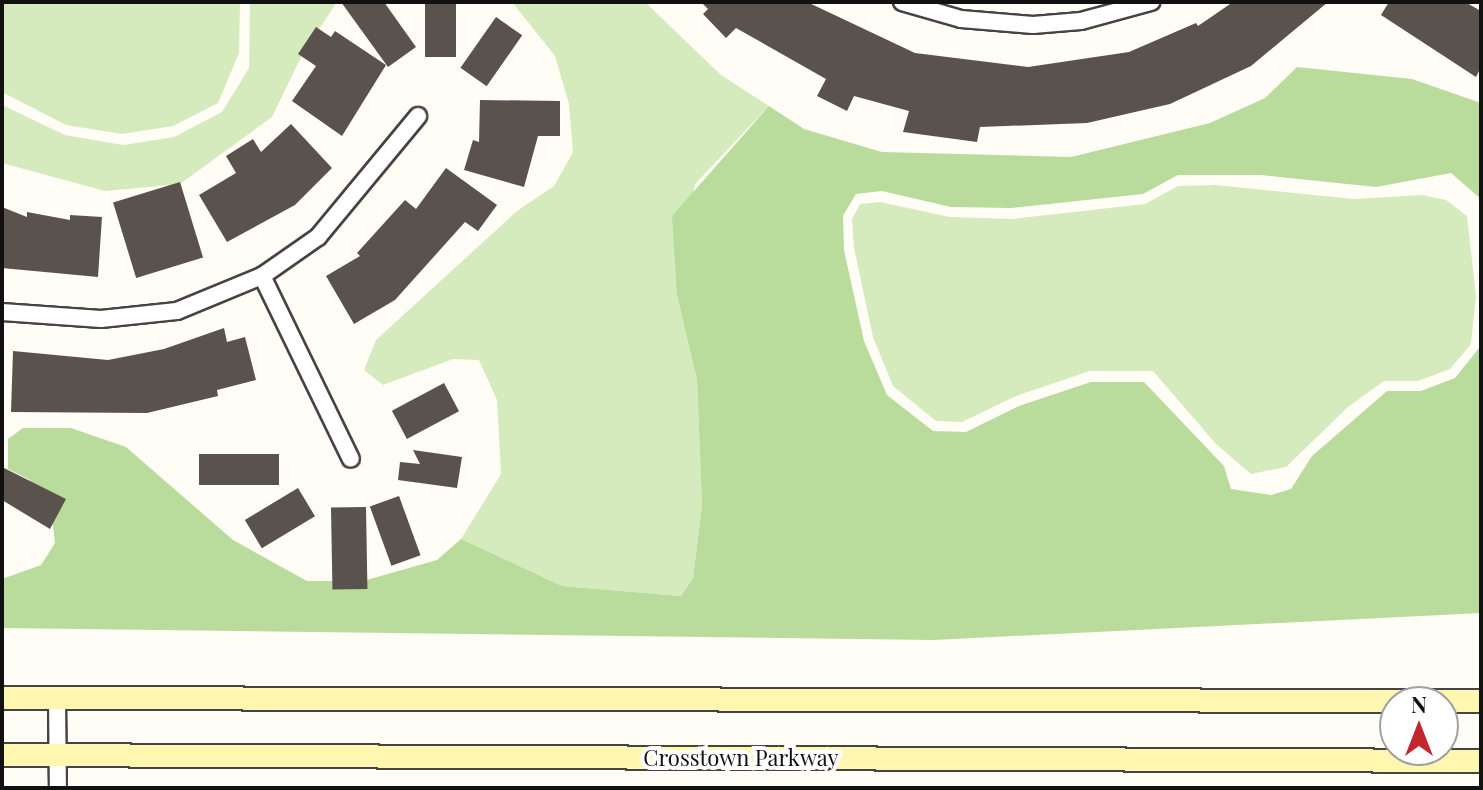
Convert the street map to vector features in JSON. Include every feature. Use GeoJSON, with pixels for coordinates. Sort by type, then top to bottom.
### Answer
{"type":"FeatureCollection","features":[{"type":"Feature","properties":{"kind":"main road"},"geometry":{"type":"LineString","coordinates":[[2,698],[1481,701]]}},
{"type":"Feature","properties":{"kind":"main road","name":"Crosstown Parkway"},"geometry":{"type":"LineString","coordinates":[[2,755],[1481,761]]}},
{"type":"Feature","properties":{"kind":"street"},"geometry":{"type":"LineString","coordinates":[[902,2],[961,19],[1033,25],[1081,21],[1151,2]]}},
{"type":"Feature","properties":{"kind":"street"},"geometry":{"type":"LineString","coordinates":[[2,312],[101,319],[177,311],[262,276],[318,237],[418,116]]}},
{"type":"Feature","properties":{"kind":"street"},"geometry":{"type":"LineString","coordinates":[[262,276],[351,459]]}},
{"type":"Feature","properties":{"kind":"street"},"geometry":{"type":"LineString","coordinates":[[57,699],[58,788]]}},
{"type":"Feature","properties":{"kind":"green space"},"geometry":{"type":"Polygon","coordinates":[[[2,2],[240,2],[239,53],[218,103],[173,126],[122,134],[66,125],[2,92],[2,2]]]}},
{"type":"Feature","properties":{"kind":"green space"},"geometry":{"type":"Polygon","coordinates":[[[250,2],[337,2],[302,55],[272,117],[180,184],[105,191],[2,163],[2,105],[65,135],[123,145],[174,137],[222,112],[249,68],[250,2]]]}},
{"type":"Feature","properties":{"kind":"green space"},"geometry":{"type":"Polygon","coordinates":[[[512,2],[645,2],[721,75],[769,106],[695,184],[677,295],[697,380],[702,505],[693,578],[681,596],[562,586],[461,539],[501,474],[497,400],[479,360],[453,359],[383,385],[364,370],[376,340],[517,211],[554,186],[573,152],[569,104],[555,56],[512,2]]]}},
{"type":"Feature","properties":{"kind":"green space"},"geometry":{"type":"Polygon","coordinates":[[[1297,67],[1412,79],[1481,103],[1481,199],[1451,173],[1376,187],[1261,175],[1178,175],[1143,194],[1011,208],[951,207],[882,191],[856,194],[843,216],[844,250],[864,341],[887,395],[933,431],[966,432],[1019,406],[1091,382],[1144,382],[1224,466],[1231,489],[1271,495],[1291,489],[1312,456],[1387,391],[1421,391],[1455,378],[1479,348],[1481,335],[1481,613],[933,640],[2,628],[2,579],[41,565],[55,543],[52,517],[30,480],[8,469],[8,439],[23,428],[71,428],[126,447],[233,540],[307,581],[363,581],[437,560],[461,539],[562,586],[681,596],[693,578],[702,505],[697,380],[677,295],[672,216],[769,106],[804,129],[882,152],[1071,157],[1210,123],[1265,98],[1297,67]]]}},
{"type":"Feature","properties":{"kind":"green space"},"geometry":{"type":"Polygon","coordinates":[[[1216,185],[1354,199],[1422,195],[1446,200],[1467,216],[1476,296],[1471,344],[1450,369],[1418,381],[1384,381],[1348,407],[1286,467],[1251,474],[1216,444],[1153,371],[1090,371],[1016,396],[962,422],[936,421],[893,386],[873,337],[854,248],[852,219],[860,204],[880,202],[950,217],[1012,219],[1145,204],[1178,186],[1216,185]]]}},
{"type":"Feature","properties":{"kind":"building"},"geometry":{"type":"Polygon","coordinates":[[[341,2],[384,2],[416,47],[388,67],[341,2]]]}},
{"type":"Feature","properties":{"kind":"building"},"geometry":{"type":"Polygon","coordinates":[[[425,2],[456,2],[456,57],[425,57],[425,2]]]}},
{"type":"Feature","properties":{"kind":"building"},"geometry":{"type":"Polygon","coordinates":[[[701,2],[807,2],[915,53],[1028,67],[1129,52],[1196,23],[1198,26],[1233,2],[1328,2],[1251,66],[1170,104],[1087,123],[980,127],[977,142],[903,132],[909,111],[854,96],[847,111],[817,96],[826,79],[736,28],[726,38],[703,14],[708,9],[701,2]]]}},
{"type":"Feature","properties":{"kind":"building"},"geometry":{"type":"Polygon","coordinates":[[[1389,2],[1465,2],[1481,11],[1481,67],[1476,77],[1381,15],[1389,2]]]}},
{"type":"Feature","properties":{"kind":"building"},"geometry":{"type":"Polygon","coordinates":[[[496,17],[522,35],[487,86],[460,68],[496,17]]]}},
{"type":"Feature","properties":{"kind":"building"},"geometry":{"type":"Polygon","coordinates":[[[316,27],[331,37],[335,31],[386,65],[342,136],[292,101],[316,66],[298,54],[316,27]]]}},
{"type":"Feature","properties":{"kind":"building"},"geometry":{"type":"Polygon","coordinates":[[[480,100],[560,101],[560,136],[538,136],[524,187],[464,170],[473,140],[479,142],[480,100]]]}},
{"type":"Feature","properties":{"kind":"building"},"geometry":{"type":"Polygon","coordinates":[[[291,124],[332,168],[295,205],[227,242],[199,195],[236,173],[226,156],[253,139],[261,152],[291,124]]]}},
{"type":"Feature","properties":{"kind":"building"},"geometry":{"type":"Polygon","coordinates":[[[446,168],[497,205],[478,231],[465,222],[395,300],[354,324],[326,276],[360,256],[357,253],[405,200],[416,209],[446,168]]]}},
{"type":"Feature","properties":{"kind":"building"},"geometry":{"type":"Polygon","coordinates":[[[180,182],[203,258],[136,278],[113,202],[180,182]]]}},
{"type":"Feature","properties":{"kind":"building"},"geometry":{"type":"Polygon","coordinates":[[[2,207],[27,217],[27,212],[70,220],[70,215],[102,217],[98,277],[2,268],[2,207]]]}},
{"type":"Feature","properties":{"kind":"building"},"geometry":{"type":"Polygon","coordinates":[[[224,328],[227,342],[245,337],[256,380],[217,390],[218,396],[147,413],[11,412],[13,351],[108,360],[164,349],[224,328]]]}},
{"type":"Feature","properties":{"kind":"building"},"geometry":{"type":"Polygon","coordinates":[[[444,383],[459,411],[407,439],[392,411],[444,383]]]}},
{"type":"Feature","properties":{"kind":"building"},"geometry":{"type":"Polygon","coordinates":[[[413,450],[462,457],[457,488],[398,480],[400,462],[420,464],[413,450]]]}},
{"type":"Feature","properties":{"kind":"building"},"geometry":{"type":"Polygon","coordinates":[[[199,454],[279,454],[279,485],[199,485],[199,454]]]}},
{"type":"Feature","properties":{"kind":"building"},"geometry":{"type":"Polygon","coordinates":[[[2,467],[66,499],[50,529],[2,500],[2,467]]]}},
{"type":"Feature","properties":{"kind":"building"},"geometry":{"type":"Polygon","coordinates":[[[298,488],[315,516],[262,548],[245,520],[298,488]]]}},
{"type":"Feature","properties":{"kind":"building"},"geometry":{"type":"Polygon","coordinates":[[[399,496],[421,555],[391,566],[370,507],[399,496]]]}},
{"type":"Feature","properties":{"kind":"building"},"geometry":{"type":"Polygon","coordinates":[[[366,507],[367,589],[332,590],[331,508],[366,507]]]}}]}
